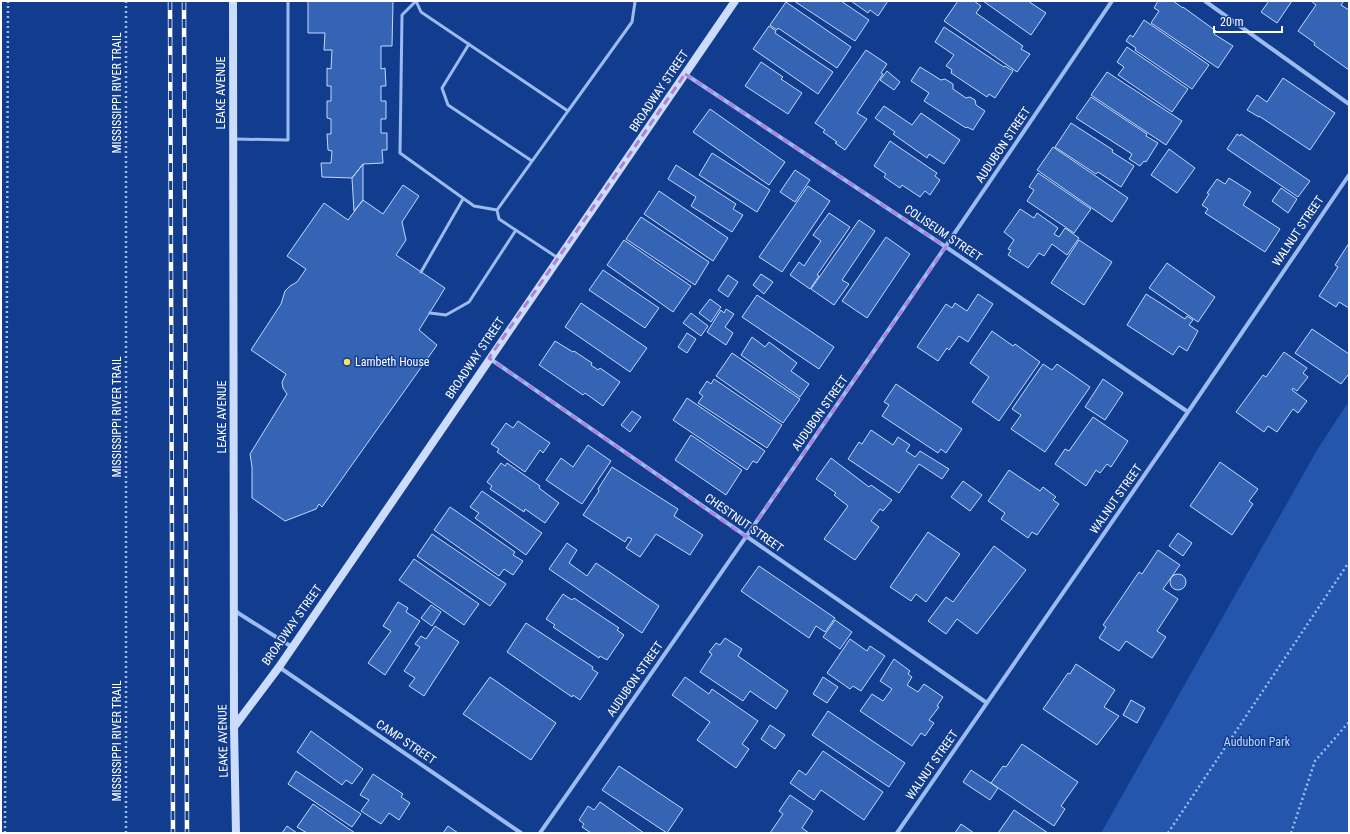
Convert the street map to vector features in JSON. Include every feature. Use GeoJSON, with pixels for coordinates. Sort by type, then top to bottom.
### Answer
{"type":"FeatureCollection","features":[{"type":"Feature","properties":{"kind":"street","name":"LEAKE AVENUE"},"geometry":{"type":"LineString","coordinates":[[233,1],[234,727],[236,833]]}},
{"type":"Feature","properties":{"kind":"street","name":"BROADWAY STREET"},"geometry":{"type":"LineString","coordinates":[[234,727],[279,666],[489,358],[736,1]]}},
{"type":"Feature","properties":{"kind":"street","name":"AUDUBON STREET"},"geometry":{"type":"LineString","coordinates":[[540,833],[946,247],[1112,1]]}},
{"type":"Feature","properties":{"kind":"street"},"geometry":{"type":"LineString","coordinates":[[1205,1],[1349,104]]}},
{"type":"Feature","properties":{"kind":"street","name":"COLISEUM STREET"},"geometry":{"type":"LineString","coordinates":[[685,74],[946,247],[1188,412]]}},
{"type":"Feature","properties":{"kind":"street","name":"WALNUT STREET"},"geometry":{"type":"LineString","coordinates":[[897,833],[1188,412],[1349,175]]}},
{"type":"Feature","properties":{"kind":"street","name":"CHESTNUT STREET"},"geometry":{"type":"LineString","coordinates":[[489,358],[987,703]]}},
{"type":"Feature","properties":{"kind":"street"},"geometry":{"type":"LineString","coordinates":[[234,611],[292,647]]}},
{"type":"Feature","properties":{"kind":"street","name":"CAMP STREET"},"geometry":{"type":"LineString","coordinates":[[279,666],[521,833]]}},
{"type":"Feature","properties":{"kind":"lane"},"geometry":{"type":"LineString","coordinates":[[233,139],[288,140],[288,1]]}},
{"type":"Feature","properties":{"kind":"lane"},"geometry":{"type":"LineString","coordinates":[[497,210],[474,206],[400,153],[402,15],[416,1],[421,12],[568,111]]}},
{"type":"Feature","properties":{"kind":"lane"},"geometry":{"type":"LineString","coordinates":[[558,258],[499,219],[497,210],[632,22],[634,1]]}},
{"type":"Feature","properties":{"kind":"lane"},"geometry":{"type":"LineString","coordinates":[[469,44],[442,88],[448,105],[532,162]]}},
{"type":"Feature","properties":{"kind":"lane"},"geometry":{"type":"LineString","coordinates":[[421,272],[463,199]]}},
{"type":"Feature","properties":{"kind":"lane"},"geometry":{"type":"LineString","coordinates":[[430,313],[446,315],[469,302],[516,230]]}},
{"type":"Feature","properties":{"kind":"path"},"geometry":{"type":"LineString","coordinates":[[6,833],[8,1]]}},
{"type":"Feature","properties":{"kind":"path","name":"MISSISSIPPI RIVER TRAIL"},"geometry":{"type":"LineString","coordinates":[[126,1],[126,833]]}},
{"type":"Feature","properties":{"kind":"path"},"geometry":{"type":"LineString","coordinates":[[1168,833],[1349,562]]}},
{"type":"Feature","properties":{"kind":"path"},"geometry":{"type":"LineString","coordinates":[[1291,833],[1315,761],[1349,722]]}},
{"type":"Feature","properties":{"kind":"highlighted area"},"geometry":{"type":"Polygon","coordinates":[[[685,74],[946,247],[746,537],[489,358],[685,74]]]}},
{"type":"Feature","properties":{"kind":"green space","name":"Audubon Park"},"geometry":{"type":"Polygon","coordinates":[[[1349,401],[1349,833],[1101,833],[1317,450],[1349,401]]]}},
{"type":"Feature","properties":{"kind":"building"},"geometry":{"type":"Polygon","coordinates":[[[308,1],[393,1],[392,46],[381,46],[381,69],[385,68],[386,86],[381,86],[381,101],[386,101],[386,119],[381,119],[381,133],[387,133],[387,150],[382,150],[383,163],[363,164],[352,178],[322,177],[321,163],[331,163],[332,151],[328,150],[327,134],[331,134],[331,119],[327,118],[327,101],[331,101],[331,86],[327,86],[327,68],[331,69],[332,50],[324,50],[325,33],[308,33],[308,1]]]}},
{"type":"Feature","properties":{"kind":"building"},"geometry":{"type":"Polygon","coordinates":[[[794,1],[841,1],[869,20],[855,41],[794,1]]]}},
{"type":"Feature","properties":{"kind":"building"},"geometry":{"type":"Polygon","coordinates":[[[851,1],[888,1],[878,16],[870,10],[868,13],[851,1]]]}},
{"type":"Feature","properties":{"kind":"building"},"geometry":{"type":"Polygon","coordinates":[[[958,1],[974,1],[981,6],[976,13],[1023,46],[1021,49],[1030,54],[1017,72],[944,21],[958,1]]]}},
{"type":"Feature","properties":{"kind":"building"},"geometry":{"type":"Polygon","coordinates":[[[983,1],[1028,1],[1046,13],[1031,35],[983,1]]]}},
{"type":"Feature","properties":{"kind":"building"},"geometry":{"type":"Polygon","coordinates":[[[1158,1],[1173,1],[1183,7],[1216,31],[1214,34],[1233,46],[1218,68],[1151,23],[1159,11],[1154,8],[1158,1]]]}},
{"type":"Feature","properties":{"kind":"building"},"geometry":{"type":"Polygon","coordinates":[[[1269,1],[1292,1],[1277,23],[1261,12],[1269,1]]]}},
{"type":"Feature","properties":{"kind":"building"},"geometry":{"type":"Polygon","coordinates":[[[1311,1],[1344,1],[1341,5],[1349,10],[1349,70],[1314,45],[1315,43],[1298,31],[1316,5],[1311,1]]]}},
{"type":"Feature","properties":{"kind":"building"},"geometry":{"type":"Polygon","coordinates":[[[786,2],[851,47],[837,68],[778,28],[777,30],[770,25],[786,2]]]}},
{"type":"Feature","properties":{"kind":"building"},"geometry":{"type":"Polygon","coordinates":[[[1144,20],[1209,65],[1192,89],[1135,50],[1136,48],[1126,41],[1130,35],[1133,37],[1144,20]]]}},
{"type":"Feature","properties":{"kind":"building"},"geometry":{"type":"Polygon","coordinates":[[[769,26],[776,31],[775,33],[833,72],[818,94],[753,49],[769,26]]]}},
{"type":"Feature","properties":{"kind":"building"},"geometry":{"type":"Polygon","coordinates":[[[944,27],[1004,67],[1005,66],[1013,71],[995,98],[989,94],[987,97],[951,73],[952,70],[946,66],[954,55],[935,42],[944,27]]]}},
{"type":"Feature","properties":{"kind":"building"},"geometry":{"type":"Polygon","coordinates":[[[1127,47],[1188,89],[1172,112],[1118,75],[1124,67],[1117,62],[1127,47]]]}},
{"type":"Feature","properties":{"kind":"building"},"geometry":{"type":"Polygon","coordinates":[[[866,50],[887,64],[881,73],[883,74],[857,113],[867,119],[845,150],[823,132],[825,130],[815,123],[866,50]]]}},
{"type":"Feature","properties":{"kind":"building"},"geometry":{"type":"Polygon","coordinates":[[[761,62],[783,77],[781,79],[802,93],[788,114],[745,86],[761,62]]]}},
{"type":"Feature","properties":{"kind":"building"},"geometry":{"type":"Polygon","coordinates":[[[920,67],[941,80],[945,79],[953,84],[953,89],[966,98],[970,97],[975,100],[976,105],[985,111],[973,130],[967,127],[966,128],[924,101],[929,93],[911,81],[920,67]]]}},
{"type":"Feature","properties":{"kind":"building"},"geometry":{"type":"Polygon","coordinates":[[[887,71],[900,82],[894,90],[880,80],[887,71]]]}},
{"type":"Feature","properties":{"kind":"building"},"geometry":{"type":"Polygon","coordinates":[[[1107,72],[1182,121],[1166,145],[1091,95],[1107,72]]]}},
{"type":"Feature","properties":{"kind":"building"},"geometry":{"type":"Polygon","coordinates":[[[1283,78],[1335,113],[1310,150],[1259,116],[1247,110],[1257,95],[1267,102],[1283,78]]]}},
{"type":"Feature","properties":{"kind":"building"},"geometry":{"type":"Polygon","coordinates":[[[1091,97],[1158,143],[1146,162],[1144,161],[1140,166],[1129,159],[1132,154],[1076,118],[1091,97]]]}},
{"type":"Feature","properties":{"kind":"building"},"geometry":{"type":"Polygon","coordinates":[[[884,106],[912,125],[921,113],[960,140],[944,164],[929,154],[927,158],[893,134],[895,132],[875,118],[884,106]]]}},
{"type":"Feature","properties":{"kind":"building"},"geometry":{"type":"Polygon","coordinates":[[[710,109],[785,162],[769,185],[693,132],[710,109]]]}},
{"type":"Feature","properties":{"kind":"building"},"geometry":{"type":"Polygon","coordinates":[[[1071,123],[1113,150],[1112,152],[1134,166],[1121,187],[1098,172],[1096,174],[1055,147],[1071,123]]]}},
{"type":"Feature","properties":{"kind":"building"},"geometry":{"type":"Polygon","coordinates":[[[1237,134],[1240,136],[1241,134],[1310,181],[1298,197],[1227,149],[1237,134]]]}},
{"type":"Feature","properties":{"kind":"building"},"geometry":{"type":"Polygon","coordinates":[[[890,141],[937,173],[935,176],[940,180],[930,195],[925,191],[920,197],[902,185],[900,188],[884,177],[886,174],[874,166],[890,141]]]}},
{"type":"Feature","properties":{"kind":"building"},"geometry":{"type":"Polygon","coordinates":[[[1053,147],[1128,198],[1112,222],[1037,170],[1053,147]]]}},
{"type":"Feature","properties":{"kind":"building"},"geometry":{"type":"Polygon","coordinates":[[[1169,149],[1195,168],[1177,193],[1151,175],[1169,149]]]}},
{"type":"Feature","properties":{"kind":"building"},"geometry":{"type":"Polygon","coordinates":[[[712,153],[770,190],[757,212],[699,175],[712,153]]]}},
{"type":"Feature","properties":{"kind":"building"},"geometry":{"type":"Polygon","coordinates":[[[363,164],[363,200],[354,211],[352,178],[363,164]]]}},
{"type":"Feature","properties":{"kind":"building"},"geometry":{"type":"Polygon","coordinates":[[[676,165],[736,204],[733,209],[743,215],[732,232],[691,206],[696,197],[668,179],[676,165]]]}},
{"type":"Feature","properties":{"kind":"building"},"geometry":{"type":"Polygon","coordinates":[[[795,170],[810,180],[795,202],[780,192],[795,170]]]}},
{"type":"Feature","properties":{"kind":"building"},"geometry":{"type":"Polygon","coordinates":[[[1038,173],[1091,209],[1074,233],[1027,201],[1034,190],[1029,187],[1038,173]]]}},
{"type":"Feature","properties":{"kind":"building"},"geometry":{"type":"Polygon","coordinates":[[[1229,178],[1251,192],[1243,205],[1280,229],[1265,252],[1205,213],[1208,209],[1202,205],[1209,194],[1207,193],[1217,179],[1225,184],[1229,178]]]}},
{"type":"Feature","properties":{"kind":"building","name":"Lambeth House"},"geometry":{"type":"Polygon","coordinates":[[[403,185],[419,196],[402,222],[406,240],[396,255],[445,288],[419,330],[437,345],[322,507],[319,504],[316,509],[285,521],[252,498],[252,467],[250,454],[287,394],[283,388],[282,382],[286,374],[251,350],[281,304],[285,291],[297,282],[306,269],[287,256],[324,203],[348,220],[363,200],[383,214],[403,185]]]}},
{"type":"Feature","properties":{"kind":"building"},"geometry":{"type":"Polygon","coordinates":[[[808,186],[830,201],[782,272],[759,257],[808,186]]]}},
{"type":"Feature","properties":{"kind":"building"},"geometry":{"type":"Polygon","coordinates":[[[1281,188],[1297,199],[1288,213],[1272,201],[1281,188]]]}},
{"type":"Feature","properties":{"kind":"building"},"geometry":{"type":"Polygon","coordinates":[[[659,191],[728,238],[713,261],[644,214],[659,191]]]}},
{"type":"Feature","properties":{"kind":"building"},"geometry":{"type":"Polygon","coordinates":[[[1020,209],[1034,218],[1037,213],[1058,228],[1054,234],[1059,237],[1065,228],[1079,238],[1067,255],[1052,244],[1044,256],[1039,253],[1028,268],[1008,255],[1011,250],[1008,249],[1014,240],[1004,232],[1020,209]]]}},
{"type":"Feature","properties":{"kind":"building"},"geometry":{"type":"Polygon","coordinates":[[[829,213],[850,227],[817,275],[819,276],[810,289],[790,275],[799,262],[804,266],[821,241],[813,235],[829,213]]]}},
{"type":"Feature","properties":{"kind":"building"},"geometry":{"type":"Polygon","coordinates":[[[641,217],[709,262],[695,285],[626,239],[641,217]]]}},
{"type":"Feature","properties":{"kind":"building"},"geometry":{"type":"Polygon","coordinates":[[[859,220],[875,231],[842,280],[849,284],[834,305],[811,289],[859,220]]]}},
{"type":"Feature","properties":{"kind":"building"},"geometry":{"type":"Polygon","coordinates":[[[886,237],[910,254],[867,318],[842,301],[886,237]]]}},
{"type":"Feature","properties":{"kind":"building"},"geometry":{"type":"Polygon","coordinates":[[[624,240],[691,286],[673,312],[607,265],[624,240]]]}},
{"type":"Feature","properties":{"kind":"building"},"geometry":{"type":"Polygon","coordinates":[[[1079,240],[1112,262],[1084,305],[1051,283],[1079,240]]]}},
{"type":"Feature","properties":{"kind":"building"},"geometry":{"type":"Polygon","coordinates":[[[1349,243],[1349,308],[1339,302],[1336,307],[1319,296],[1338,267],[1335,265],[1349,243]]]}},
{"type":"Feature","properties":{"kind":"building"},"geometry":{"type":"Polygon","coordinates":[[[1167,263],[1215,297],[1198,322],[1149,288],[1167,263]]]}},
{"type":"Feature","properties":{"kind":"building"},"geometry":{"type":"Polygon","coordinates":[[[603,270],[659,308],[645,328],[589,290],[603,270]]]}},
{"type":"Feature","properties":{"kind":"building"},"geometry":{"type":"Polygon","coordinates":[[[761,274],[773,282],[764,294],[753,285],[761,274]]]}},
{"type":"Feature","properties":{"kind":"building"},"geometry":{"type":"Polygon","coordinates":[[[728,275],[738,282],[728,297],[718,290],[728,275]]]}},
{"type":"Feature","properties":{"kind":"building"},"geometry":{"type":"Polygon","coordinates":[[[978,294],[993,304],[968,342],[959,336],[949,350],[947,348],[938,361],[917,347],[946,304],[952,308],[955,303],[967,311],[978,294]]]}},
{"type":"Feature","properties":{"kind":"building"},"geometry":{"type":"Polygon","coordinates":[[[1146,294],[1185,319],[1187,316],[1193,320],[1189,325],[1198,331],[1187,351],[1179,346],[1173,355],[1127,325],[1146,294]]]}},
{"type":"Feature","properties":{"kind":"building"},"geometry":{"type":"Polygon","coordinates":[[[757,295],[834,347],[819,369],[742,317],[757,295]]]}},
{"type":"Feature","properties":{"kind":"building"},"geometry":{"type":"Polygon","coordinates":[[[710,299],[721,307],[711,322],[699,313],[710,299]]]}},
{"type":"Feature","properties":{"kind":"building"},"geometry":{"type":"Polygon","coordinates":[[[581,303],[647,348],[630,372],[565,327],[581,303]]]}},
{"type":"Feature","properties":{"kind":"building"},"geometry":{"type":"Polygon","coordinates":[[[726,309],[734,314],[725,327],[733,333],[726,345],[707,332],[721,310],[724,313],[726,309]]]}},
{"type":"Feature","properties":{"kind":"building"},"geometry":{"type":"Polygon","coordinates":[[[691,313],[708,326],[701,336],[683,323],[691,313]]]}},
{"type":"Feature","properties":{"kind":"building"},"geometry":{"type":"Polygon","coordinates":[[[1312,329],[1349,354],[1349,375],[1341,384],[1295,353],[1312,329]]]}},
{"type":"Feature","properties":{"kind":"building"},"geometry":{"type":"Polygon","coordinates":[[[992,331],[1013,346],[1015,344],[1040,362],[999,421],[972,402],[989,377],[970,363],[992,331]]]}},
{"type":"Feature","properties":{"kind":"building"},"geometry":{"type":"Polygon","coordinates":[[[687,333],[696,339],[687,353],[678,347],[687,333]]]}},
{"type":"Feature","properties":{"kind":"building"},"geometry":{"type":"Polygon","coordinates":[[[752,337],[765,347],[769,342],[797,363],[791,371],[809,384],[800,397],[741,355],[752,337]]]}},
{"type":"Feature","properties":{"kind":"building"},"geometry":{"type":"Polygon","coordinates":[[[555,341],[573,352],[574,351],[592,363],[591,365],[598,370],[600,368],[620,382],[603,406],[585,393],[583,395],[539,365],[555,341]]]}},
{"type":"Feature","properties":{"kind":"building"},"geometry":{"type":"Polygon","coordinates":[[[1284,352],[1307,368],[1303,373],[1308,377],[1297,391],[1293,388],[1292,390],[1307,401],[1298,413],[1293,409],[1277,432],[1268,426],[1264,432],[1236,412],[1263,375],[1266,377],[1284,352]]]}},
{"type":"Feature","properties":{"kind":"building"},"geometry":{"type":"Polygon","coordinates":[[[732,353],[800,399],[783,423],[716,376],[732,353]]]}},
{"type":"Feature","properties":{"kind":"building"},"geometry":{"type":"Polygon","coordinates":[[[1043,364],[1052,370],[1057,364],[1090,387],[1045,452],[1011,429],[1021,415],[1012,409],[1043,364]]]}},
{"type":"Feature","properties":{"kind":"building"},"geometry":{"type":"Polygon","coordinates":[[[714,379],[782,425],[767,448],[698,403],[703,396],[699,393],[707,381],[711,384],[714,379]]]}},
{"type":"Feature","properties":{"kind":"building"},"geometry":{"type":"Polygon","coordinates":[[[1103,379],[1123,393],[1105,420],[1085,407],[1103,379]]]}},
{"type":"Feature","properties":{"kind":"building"},"geometry":{"type":"Polygon","coordinates":[[[896,384],[962,429],[946,453],[941,449],[938,453],[882,416],[889,405],[884,402],[896,384]]]}},
{"type":"Feature","properties":{"kind":"building"},"geometry":{"type":"Polygon","coordinates":[[[687,398],[765,451],[757,463],[753,461],[747,470],[673,420],[687,398]]]}},
{"type":"Feature","properties":{"kind":"building"},"geometry":{"type":"Polygon","coordinates":[[[632,411],[641,417],[630,432],[621,425],[632,411]]]}},
{"type":"Feature","properties":{"kind":"building"},"geometry":{"type":"Polygon","coordinates":[[[1093,417],[1128,441],[1111,467],[1107,464],[1100,473],[1096,470],[1086,486],[1055,464],[1065,449],[1069,451],[1093,417]]]}},
{"type":"Feature","properties":{"kind":"building"},"geometry":{"type":"Polygon","coordinates":[[[518,421],[550,443],[543,453],[540,450],[525,472],[497,452],[499,449],[491,444],[506,423],[513,428],[518,421]]]}},
{"type":"Feature","properties":{"kind":"building"},"geometry":{"type":"Polygon","coordinates":[[[871,430],[893,445],[898,437],[910,445],[906,451],[915,457],[920,451],[949,469],[942,479],[919,464],[899,493],[848,459],[859,442],[862,444],[871,430]]]}},
{"type":"Feature","properties":{"kind":"building"},"geometry":{"type":"Polygon","coordinates":[[[691,435],[742,470],[726,495],[675,460],[691,435]]]}},
{"type":"Feature","properties":{"kind":"building"},"geometry":{"type":"Polygon","coordinates":[[[588,445],[611,461],[582,504],[546,480],[561,458],[573,467],[588,445]]]}},
{"type":"Feature","properties":{"kind":"building"},"geometry":{"type":"Polygon","coordinates":[[[831,458],[869,487],[871,485],[892,500],[883,511],[880,509],[871,521],[879,527],[855,560],[824,539],[848,506],[834,495],[836,493],[816,479],[831,458]]]}},
{"type":"Feature","properties":{"kind":"building"},"geometry":{"type":"Polygon","coordinates":[[[1220,462],[1258,489],[1249,501],[1253,504],[1232,535],[1190,506],[1220,462]]]}},
{"type":"Feature","properties":{"kind":"building"},"geometry":{"type":"Polygon","coordinates":[[[501,463],[505,466],[507,463],[540,486],[539,488],[559,503],[545,523],[525,509],[524,512],[490,489],[492,486],[487,482],[501,463]]]}},
{"type":"Feature","properties":{"kind":"building"},"geometry":{"type":"Polygon","coordinates":[[[612,467],[678,509],[674,516],[703,535],[690,555],[656,534],[640,557],[626,548],[632,539],[628,537],[625,542],[583,515],[599,491],[598,489],[612,467]]]}},
{"type":"Feature","properties":{"kind":"building"},"geometry":{"type":"Polygon","coordinates":[[[1009,470],[1040,491],[1043,487],[1056,497],[1053,500],[1059,504],[1037,535],[1032,532],[1028,538],[1001,519],[1005,513],[988,501],[1009,470]]]}},
{"type":"Feature","properties":{"kind":"building"},"geometry":{"type":"Polygon","coordinates":[[[963,481],[982,495],[970,511],[951,497],[963,481]]]}},
{"type":"Feature","properties":{"kind":"building"},"geometry":{"type":"Polygon","coordinates":[[[482,491],[542,533],[526,555],[475,518],[479,513],[470,507],[482,491]]]}},
{"type":"Feature","properties":{"kind":"building"},"geometry":{"type":"Polygon","coordinates":[[[450,507],[515,552],[513,555],[523,561],[513,575],[504,569],[499,576],[434,530],[450,507]]]}},
{"type":"Feature","properties":{"kind":"building"},"geometry":{"type":"Polygon","coordinates":[[[928,532],[960,554],[926,602],[916,594],[911,601],[890,587],[928,532]]]}},
{"type":"Feature","properties":{"kind":"building"},"geometry":{"type":"Polygon","coordinates":[[[1178,533],[1192,543],[1183,556],[1169,546],[1178,533]]]}},
{"type":"Feature","properties":{"kind":"building"},"geometry":{"type":"Polygon","coordinates":[[[432,534],[506,584],[490,606],[417,556],[432,534]]]}},
{"type":"Feature","properties":{"kind":"building"},"geometry":{"type":"Polygon","coordinates":[[[567,543],[577,550],[569,563],[587,576],[596,563],[659,606],[642,633],[549,569],[567,543]]]}},
{"type":"Feature","properties":{"kind":"building"},"geometry":{"type":"Polygon","coordinates":[[[994,546],[1026,570],[977,634],[957,619],[946,634],[928,621],[946,597],[953,602],[994,546]]]}},
{"type":"Feature","properties":{"kind":"building"},"geometry":{"type":"Polygon","coordinates":[[[1158,550],[1180,565],[1163,589],[1178,599],[1157,631],[1166,637],[1152,658],[1126,641],[1119,651],[1099,638],[1106,627],[1103,625],[1139,572],[1142,574],[1158,550]]]}},
{"type":"Feature","properties":{"kind":"building"},"geometry":{"type":"Polygon","coordinates":[[[414,559],[479,604],[464,625],[399,580],[414,559]]]}},
{"type":"Feature","properties":{"kind":"building"},"geometry":{"type":"Polygon","coordinates":[[[759,566],[835,618],[825,632],[816,626],[809,638],[741,591],[759,566]]]}},
{"type":"Feature","properties":{"kind":"building"},"geometry":{"type":"Polygon","coordinates":[[[1178,574],[1184,576],[1186,582],[1184,588],[1178,590],[1172,588],[1170,582],[1172,576],[1178,574]]]}},
{"type":"Feature","properties":{"kind":"building"},"geometry":{"type":"Polygon","coordinates":[[[563,594],[572,600],[574,598],[619,628],[617,630],[624,635],[607,660],[600,656],[599,658],[553,627],[555,625],[546,619],[563,594]]]}},
{"type":"Feature","properties":{"kind":"building"},"geometry":{"type":"Polygon","coordinates":[[[398,602],[408,608],[406,612],[420,621],[385,675],[368,663],[391,631],[383,626],[398,602]]]}},
{"type":"Feature","properties":{"kind":"building"},"geometry":{"type":"Polygon","coordinates":[[[431,605],[441,612],[432,626],[421,618],[431,605]]]}},
{"type":"Feature","properties":{"kind":"building"},"geometry":{"type":"Polygon","coordinates":[[[835,620],[852,632],[840,649],[823,637],[835,620]]]}},
{"type":"Feature","properties":{"kind":"building"},"geometry":{"type":"Polygon","coordinates":[[[526,623],[593,667],[592,669],[598,673],[580,700],[573,695],[572,697],[507,652],[526,623]]]}},
{"type":"Feature","properties":{"kind":"building"},"geometry":{"type":"Polygon","coordinates":[[[435,626],[459,642],[424,696],[409,686],[415,678],[404,671],[420,647],[415,644],[421,636],[426,639],[435,626]]]}},
{"type":"Feature","properties":{"kind":"building"},"geometry":{"type":"Polygon","coordinates":[[[725,638],[742,649],[738,656],[788,691],[776,709],[750,691],[743,701],[700,672],[712,654],[709,652],[716,643],[720,645],[725,638]]]}},
{"type":"Feature","properties":{"kind":"building"},"geometry":{"type":"Polygon","coordinates":[[[850,639],[867,651],[870,646],[885,656],[861,691],[853,686],[850,689],[827,673],[850,639]]]}},
{"type":"Feature","properties":{"kind":"building"},"geometry":{"type":"Polygon","coordinates":[[[894,659],[910,671],[908,674],[912,677],[907,685],[918,692],[924,684],[943,697],[937,706],[939,707],[929,720],[934,723],[925,736],[921,733],[912,746],[860,711],[872,694],[883,701],[892,689],[880,681],[894,659]]]}},
{"type":"Feature","properties":{"kind":"building"},"geometry":{"type":"Polygon","coordinates":[[[1076,664],[1115,690],[1104,707],[1119,716],[1097,745],[1043,709],[1076,664]]]}},
{"type":"Feature","properties":{"kind":"building"},"geometry":{"type":"Polygon","coordinates":[[[490,677],[556,723],[531,760],[463,714],[490,677]]]}},
{"type":"Feature","properties":{"kind":"building"},"geometry":{"type":"Polygon","coordinates":[[[685,677],[709,694],[712,689],[758,721],[742,744],[749,749],[736,768],[697,740],[710,722],[672,695],[685,677]]]}},
{"type":"Feature","properties":{"kind":"building"},"geometry":{"type":"Polygon","coordinates":[[[823,677],[838,687],[827,703],[813,694],[823,677]]]}},
{"type":"Feature","properties":{"kind":"building"},"geometry":{"type":"Polygon","coordinates":[[[1131,700],[1145,708],[1137,723],[1123,715],[1131,700]]]}},
{"type":"Feature","properties":{"kind":"building"},"geometry":{"type":"Polygon","coordinates":[[[828,711],[905,763],[889,787],[812,735],[828,711]]]}},
{"type":"Feature","properties":{"kind":"building"},"geometry":{"type":"Polygon","coordinates":[[[770,725],[785,735],[775,749],[761,739],[770,725]]]}},
{"type":"Feature","properties":{"kind":"building"},"geometry":{"type":"Polygon","coordinates":[[[311,731],[363,769],[352,784],[346,780],[342,785],[297,752],[311,731]]]}},
{"type":"Feature","properties":{"kind":"building"},"geometry":{"type":"Polygon","coordinates":[[[1022,744],[1078,782],[1061,806],[1065,809],[1054,826],[991,783],[1003,766],[1006,767],[1022,744]]]}},
{"type":"Feature","properties":{"kind":"building"},"geometry":{"type":"Polygon","coordinates":[[[823,751],[883,792],[864,820],[821,790],[814,800],[790,783],[799,770],[806,775],[823,751]]]}},
{"type":"Feature","properties":{"kind":"building"},"geometry":{"type":"Polygon","coordinates":[[[619,766],[683,809],[667,833],[602,790],[619,766]]]}},
{"type":"Feature","properties":{"kind":"building"},"geometry":{"type":"Polygon","coordinates":[[[971,770],[998,788],[990,800],[963,782],[971,770]]]}},
{"type":"Feature","properties":{"kind":"building"},"geometry":{"type":"Polygon","coordinates":[[[296,771],[361,814],[352,827],[288,784],[296,771]]]}},
{"type":"Feature","properties":{"kind":"building"},"geometry":{"type":"Polygon","coordinates":[[[373,774],[403,794],[401,797],[410,803],[399,820],[389,813],[381,824],[361,811],[369,800],[360,795],[373,774]]]}},
{"type":"Feature","properties":{"kind":"building"},"geometry":{"type":"Polygon","coordinates":[[[790,795],[813,811],[802,828],[809,833],[770,833],[783,814],[779,811],[790,795]]]}},
{"type":"Feature","properties":{"kind":"building"},"geometry":{"type":"Polygon","coordinates":[[[600,802],[644,833],[591,833],[582,827],[584,824],[579,820],[588,806],[594,810],[600,802]]]}},
{"type":"Feature","properties":{"kind":"building"},"geometry":{"type":"Polygon","coordinates":[[[313,804],[355,833],[307,833],[297,827],[313,804]]]}},
{"type":"Feature","properties":{"kind":"building"},"geometry":{"type":"Polygon","coordinates":[[[1014,810],[1048,833],[998,833],[1014,810]]]}},
{"type":"Feature","properties":{"kind":"building"},"geometry":{"type":"Polygon","coordinates":[[[961,824],[974,833],[955,833],[961,824]]]}},
{"type":"Feature","properties":{"kind":"building"},"geometry":{"type":"Polygon","coordinates":[[[287,826],[297,833],[282,833],[287,826]]]}},
{"type":"Feature","properties":{"kind":"building"},"geometry":{"type":"Polygon","coordinates":[[[448,826],[458,833],[443,833],[448,826]]]}},
{"type":"Feature","properties":{"kind":"railway"},"geometry":{"type":"LineString","coordinates":[[170,1],[173,833]]}},
{"type":"Feature","properties":{"kind":"railway"},"geometry":{"type":"LineString","coordinates":[[184,1],[187,833]]}},
{"type":"Feature","properties":{"kind":"place","name":"Lambeth House"},"geometry":{"type":"Point","coordinates":[347,362]}}]}
